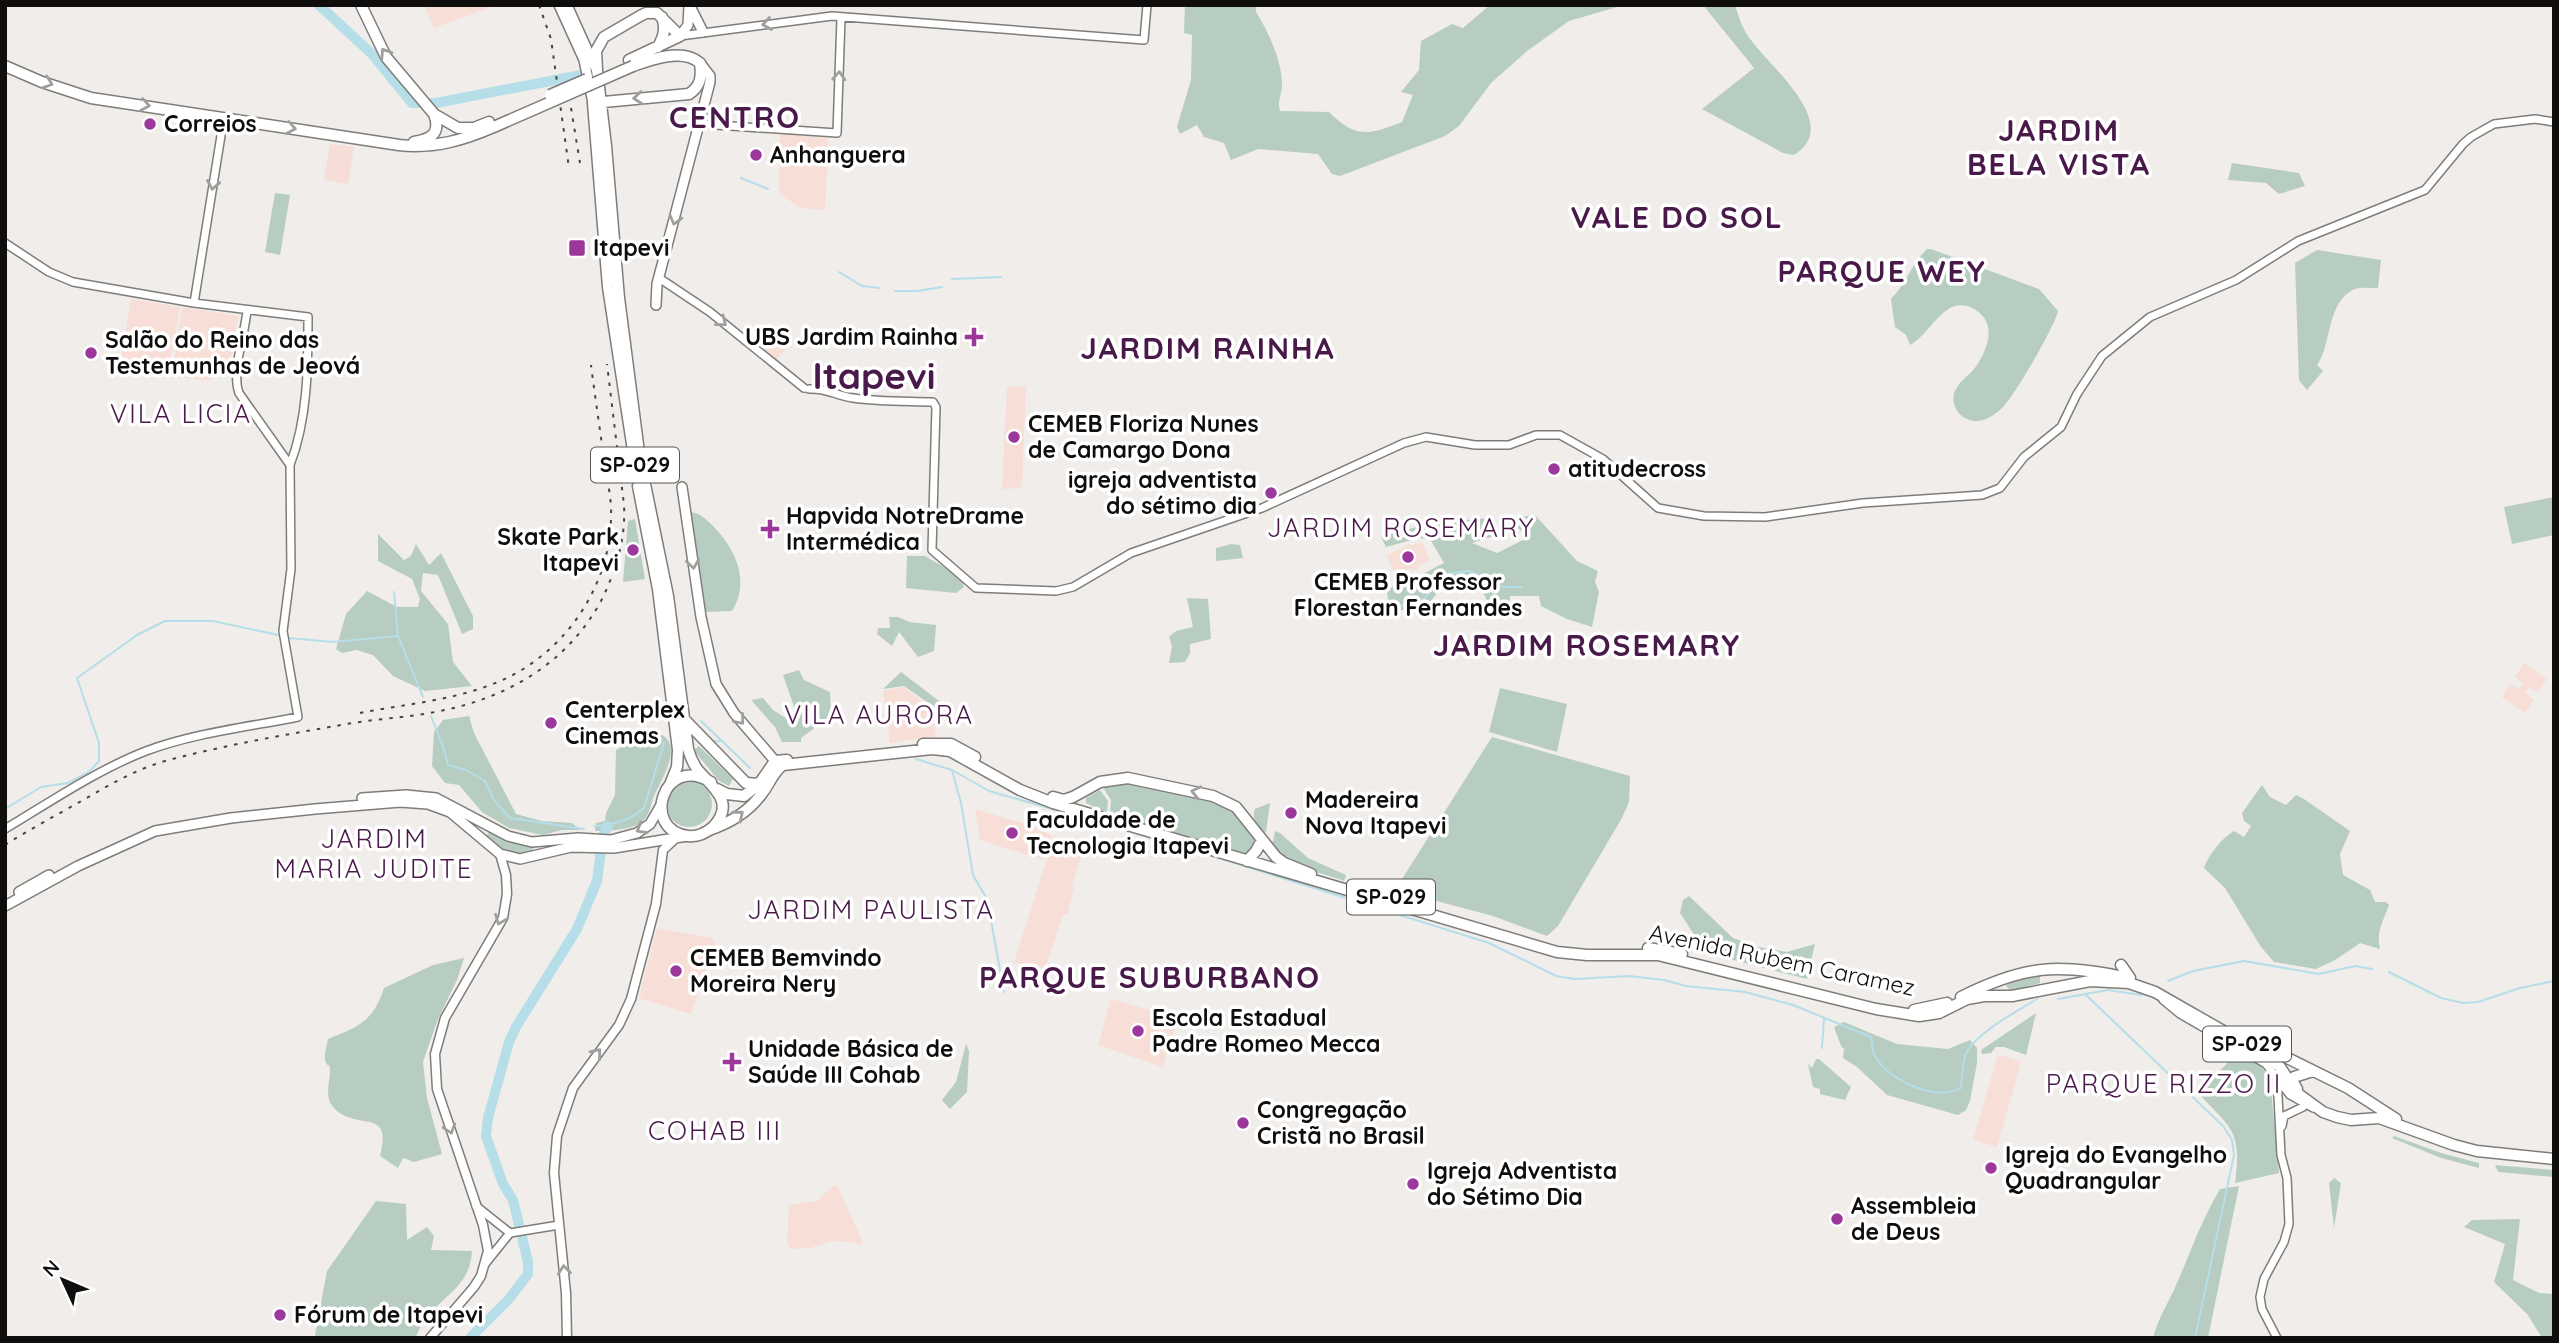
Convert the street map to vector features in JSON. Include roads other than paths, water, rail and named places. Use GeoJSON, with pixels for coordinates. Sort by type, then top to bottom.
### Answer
{"type":"FeatureCollection","features":[{"type":"Feature","properties":{"kind":"highway"},"geometry":{"type":"LineString","coordinates":[[362,5],[386,57],[433,113],[458,128],[494,124]]}},
{"type":"Feature","properties":{"kind":"highway","name":"SP-029"},"geometry":{"type":"LineString","coordinates":[[661,805],[662,797],[677,767],[677,743],[658,589],[612,317],[596,51],[604,37],[630,20],[646,13],[657,13],[662,17]]}},
{"type":"Feature","properties":{"kind":"highway"},"geometry":{"type":"LineString","coordinates":[[597,102],[690,94],[698,87],[700,63],[686,55],[679,46],[680,36],[662,17]]}},
{"type":"Feature","properties":{"kind":"highway"},"geometry":{"type":"LineString","coordinates":[[657,48],[664,33],[662,17]]}},
{"type":"Feature","properties":{"kind":"highway"},"geometry":{"type":"LineString","coordinates":[[5,66],[91,98],[426,147],[447,144],[494,124],[631,63],[680,36]]}},
{"type":"Feature","properties":{"kind":"highway"},"geometry":{"type":"LineString","coordinates":[[631,63],[686,55]]}},
{"type":"Feature","properties":{"kind":"highway","name":"SP-029"},"geometry":{"type":"LineString","coordinates":[[597,102],[606,146],[619,298],[640,460],[668,596],[684,719],[691,758],[698,770],[714,785]]}},
{"type":"Feature","properties":{"kind":"highway"},"geometry":{"type":"LineString","coordinates":[[400,145],[423,141],[432,136],[437,128],[433,113]]}},
{"type":"Feature","properties":{"kind":"highway"},"geometry":{"type":"LineString","coordinates":[[684,719],[746,783],[759,784]]}},
{"type":"Feature","properties":{"kind":"highway","name":"Avenida Rubem Caramez"},"geometry":{"type":"LineString","coordinates":[[777,764],[943,742],[961,749],[1021,784],[1059,799],[1073,797],[1096,784],[1115,779],[1137,779],[1224,800],[1241,811],[1276,858],[1304,872],[1565,948],[1662,949],[1912,1010],[1946,1004],[2008,977],[2040,968]]}},
{"type":"Feature","properties":{"kind":"highway","name":"Avenida Rubem Caramez"},"geometry":{"type":"LineString","coordinates":[[777,764],[921,750],[950,751],[1020,790],[1053,803],[1557,952],[1577,955],[1658,955],[1896,1014],[1929,1015],[1967,999],[2012,996],[2046,988]]}},
{"type":"Feature","properties":{"kind":"highway"},"geometry":{"type":"LineString","coordinates":[[671,783],[687,776],[704,778],[739,797],[759,784],[777,764]]}},
{"type":"Feature","properties":{"kind":"highway"},"geometry":{"type":"LineString","coordinates":[[661,805],[666,822],[671,828],[682,837],[694,836],[728,823],[741,814],[763,792],[777,764]]}},
{"type":"Feature","properties":{"kind":"highway"},"geometry":{"type":"LineString","coordinates":[[1094,815],[1083,804],[1083,800],[1096,784]]}},
{"type":"Feature","properties":{"kind":"highway"},"geometry":{"type":"LineString","coordinates":[[709,830],[720,816],[721,797],[714,785]]}},
{"type":"Feature","properties":{"kind":"highway"},"geometry":{"type":"LineString","coordinates":[[1247,862],[1262,840]]}},
{"type":"Feature","properties":{"kind":"highway"},"geometry":{"type":"LineString","coordinates":[[2121,965],[2130,978]]}},
{"type":"Feature","properties":{"kind":"highway"},"geometry":{"type":"LineString","coordinates":[[2040,968],[2047,979],[2046,988]]}},
{"type":"Feature","properties":{"kind":"highway","name":"SP-029"},"geometry":{"type":"LineString","coordinates":[[2040,968],[2068,968],[2114,975],[2162,989],[2276,1054],[2346,1088],[2431,1138]]}},
{"type":"Feature","properties":{"kind":"highway"},"geometry":{"type":"LineString","coordinates":[[2091,981],[2114,975]]}},
{"type":"Feature","properties":{"kind":"highway"},"geometry":{"type":"LineString","coordinates":[[2008,977],[2004,988],[2006,993],[2012,996]]}},
{"type":"Feature","properties":{"kind":"highway","name":"SP-029"},"geometry":{"type":"LineString","coordinates":[[2046,988],[2091,981],[2129,983],[2155,992],[2267,1056],[2280,1067],[2290,1086],[2306,1104],[2321,1111],[2351,1120],[2379,1118],[2395,1122],[2431,1138],[2477,1151],[2554,1158]]}},
{"type":"Feature","properties":{"kind":"highway","name":"SP-029"},"geometry":{"type":"LineString","coordinates":[[2306,1104],[2292,1080],[2297,1074],[2313,1071]]}},
{"type":"Feature","properties":{"kind":"highway"},"geometry":{"type":"LineString","coordinates":[[2346,1088],[2361,1106],[2360,1112],[2351,1120]]}},
{"type":"Feature","properties":{"kind":"main road"},"geometry":{"type":"LineString","coordinates":[[559,5],[580,52],[597,102]]}},
{"type":"Feature","properties":{"kind":"main road"},"geometry":{"type":"LineString","coordinates":[[567,5],[597,71]]}},
{"type":"Feature","properties":{"kind":"main road"},"geometry":{"type":"LineString","coordinates":[[689,6],[703,32]]}},
{"type":"Feature","properties":{"kind":"main road"},"geometry":{"type":"LineString","coordinates":[[680,36],[688,24],[689,6]]}},
{"type":"Feature","properties":{"kind":"main road"},"geometry":{"type":"LineString","coordinates":[[656,305],[659,278],[701,124],[710,80],[700,63]]}},
{"type":"Feature","properties":{"kind":"main road"},"geometry":{"type":"LineString","coordinates":[[683,492],[701,617],[716,684],[734,713],[777,764]]}},
{"type":"Feature","properties":{"kind":"main road"},"geometry":{"type":"LineString","coordinates":[[5,900],[111,843],[146,828],[208,816],[406,795],[436,798],[516,839],[532,842],[578,838],[611,840],[624,837],[644,830],[655,818],[661,805]]}},
{"type":"Feature","properties":{"kind":"main road"},"geometry":{"type":"LineString","coordinates":[[5,906],[78,866],[148,834],[187,824],[367,804],[414,802],[440,807],[450,812],[483,842],[510,859],[534,858],[571,846],[614,848],[682,837]]}},
{"type":"Feature","properties":{"kind":"main road"},"geometry":{"type":"LineString","coordinates":[[483,842],[485,831],[497,830]]}},
{"type":"Feature","properties":{"kind":"main road"},"geometry":{"type":"LineString","coordinates":[[567,1338],[566,1293],[554,1161],[562,1116],[577,1081],[619,1025],[631,999],[656,904],[663,850],[682,837]]}},
{"type":"Feature","properties":{"kind":"main road"},"geometry":{"type":"LineString","coordinates":[[532,842],[538,847],[534,858]]}},
{"type":"Feature","properties":{"kind":"main road"},"geometry":{"type":"LineString","coordinates":[[429,1338],[474,1287],[488,1251],[437,1089],[435,1054],[445,1018],[503,918],[507,894],[506,875],[500,854]]}},
{"type":"Feature","properties":{"kind":"street"},"geometry":{"type":"LineString","coordinates":[[680,36],[832,16],[1144,40],[1147,5]]}},
{"type":"Feature","properties":{"kind":"street"},"geometry":{"type":"LineString","coordinates":[[701,124],[837,133],[841,18]]}},
{"type":"Feature","properties":{"kind":"street"},"geometry":{"type":"LineString","coordinates":[[194,303],[224,117]]}},
{"type":"Feature","properties":{"kind":"street"},"geometry":{"type":"LineString","coordinates":[[659,278],[807,388],[825,388],[849,398],[933,402],[936,407],[932,550],[976,588],[1056,591],[1073,587],[1131,553],[1262,508],[1416,438],[1488,446],[1509,445],[1536,435],[1560,435],[1603,459],[1658,508],[1704,516],[1743,518],[1863,503],[1982,495],[2000,488],[2024,457],[2063,425],[2077,394],[2096,363],[2150,317],[2236,279],[2289,246],[2420,193],[2434,181],[2471,137],[2494,124],[2535,119],[2554,122]]}},
{"type":"Feature","properties":{"kind":"street"},"geometry":{"type":"LineString","coordinates":[[5,243],[48,272],[79,283],[194,303],[308,317],[305,402],[299,438],[290,465],[291,569],[283,631],[298,716],[186,740],[144,752],[5,829]]}},
{"type":"Feature","properties":{"kind":"street"},"geometry":{"type":"LineString","coordinates":[[247,310],[236,385],[290,465]]}},
{"type":"Feature","properties":{"kind":"street","name":"SP-029"},"geometry":{"type":"LineString","coordinates":[[2155,992],[2180,1014],[2266,1064],[2289,1099],[2306,1104]]}},
{"type":"Feature","properties":{"kind":"street"},"geometry":{"type":"LineString","coordinates":[[2277,1077],[2281,1155],[2287,1178],[2288,1230],[2264,1279],[2260,1297],[2262,1309],[2277,1338]]}},
{"type":"Feature","properties":{"kind":"street","name":"SP-029"},"geometry":{"type":"LineString","coordinates":[[2282,1086],[2298,1101],[2321,1111]]}},
{"type":"Feature","properties":{"kind":"street"},"geometry":{"type":"LineString","coordinates":[[2281,1155],[2283,1119],[2288,1113],[2306,1104]]}},
{"type":"Feature","properties":{"kind":"street"},"geometry":{"type":"LineString","coordinates":[[476,1206],[511,1233]]}},
{"type":"Feature","properties":{"kind":"street"},"geometry":{"type":"LineString","coordinates":[[485,1264],[511,1233],[559,1225]]}},
{"type":"Feature","properties":{"kind":"waterway"},"geometry":{"type":"LineString","coordinates":[[319,5],[372,54],[412,103],[436,103],[581,75]]}},
{"type":"Feature","properties":{"kind":"waterway"},"geometry":{"type":"LineString","coordinates":[[741,178],[768,189]]}},
{"type":"Feature","properties":{"kind":"waterway"},"geometry":{"type":"LineString","coordinates":[[839,272],[862,286],[880,288]]}},
{"type":"Feature","properties":{"kind":"waterway"},"geometry":{"type":"LineString","coordinates":[[952,279],[1001,277]]}},
{"type":"Feature","properties":{"kind":"waterway"},"geometry":{"type":"LineString","coordinates":[[895,291],[942,287]]}},
{"type":"Feature","properties":{"kind":"waterway"},"geometry":{"type":"LineString","coordinates":[[1392,607],[1416,604],[1424,599],[1440,577],[1446,574],[1469,571],[1502,587],[1522,587]]}},
{"type":"Feature","properties":{"kind":"waterway"},"geometry":{"type":"LineString","coordinates":[[288,638],[333,642],[398,636],[394,592]]}},
{"type":"Feature","properties":{"kind":"waterway"},"geometry":{"type":"LineString","coordinates":[[5,809],[41,787],[68,783],[89,772],[99,761],[99,743],[77,678],[137,635],[165,621],[213,621],[278,635]]}},
{"type":"Feature","properties":{"kind":"waterway"},"geometry":{"type":"LineString","coordinates":[[398,636],[423,697]]}},
{"type":"Feature","properties":{"kind":"waterway"},"geometry":{"type":"LineString","coordinates":[[431,716],[448,765],[466,770],[485,781],[494,800],[510,818],[584,829]]}},
{"type":"Feature","properties":{"kind":"waterway"},"geometry":{"type":"LineString","coordinates":[[701,721],[721,740]]}},
{"type":"Feature","properties":{"kind":"waterway"},"geometry":{"type":"LineString","coordinates":[[715,741],[722,741],[750,768]]}},
{"type":"Feature","properties":{"kind":"waterway"},"geometry":{"type":"LineString","coordinates":[[594,826],[621,822],[644,808],[664,743]]}},
{"type":"Feature","properties":{"kind":"waterway"},"geometry":{"type":"LineString","coordinates":[[916,759],[952,770],[989,791],[1095,821]]}},
{"type":"Feature","properties":{"kind":"waterway"},"geometry":{"type":"LineString","coordinates":[[952,770],[961,803],[973,875],[987,899],[1004,992]]}},
{"type":"Feature","properties":{"kind":"waterway"},"geometry":{"type":"LineString","coordinates":[[603,836],[608,826]]}},
{"type":"Feature","properties":{"kind":"waterway"},"geometry":{"type":"LineString","coordinates":[[1190,849],[1489,943],[1556,976],[1575,979],[1629,976],[1664,980],[1686,986],[1745,992],[1793,1005],[1871,1037],[1873,1052],[1889,1072],[1913,1086],[1939,1093],[1961,1088],[1966,1054],[1978,1039],[2037,999]]}},
{"type":"Feature","properties":{"kind":"waterway"},"geometry":{"type":"LineString","coordinates":[[470,1338],[509,1299],[528,1274],[528,1262],[513,1200],[503,1184],[486,1136],[488,1118],[509,1042],[577,929],[597,881],[601,851]]}},
{"type":"Feature","properties":{"kind":"waterway"},"geometry":{"type":"LineString","coordinates":[[2168,981],[2193,971],[2244,961],[2319,974],[2355,966],[2372,969]]}},
{"type":"Feature","properties":{"kind":"waterway"},"geometry":{"type":"LineString","coordinates":[[2389,972],[2441,998],[2463,1003],[2478,1002],[2520,988],[2554,981]]}},
{"type":"Feature","properties":{"kind":"waterway"},"geometry":{"type":"LineString","coordinates":[[2058,999],[2108,990],[2141,995]]}},
{"type":"Feature","properties":{"kind":"waterway"},"geometry":{"type":"LineString","coordinates":[[2085,994],[2223,1126],[2232,1140],[2234,1155],[2195,1338]]}},
{"type":"Feature","properties":{"kind":"waterway"},"geometry":{"type":"LineString","coordinates":[[1822,1048],[1824,1018]]}},
{"type":"Feature","properties":{"kind":"railway"},"geometry":{"type":"LineString","coordinates":[[539,5],[551,39],[569,168]]}},
{"type":"Feature","properties":{"kind":"railway"},"geometry":{"type":"LineString","coordinates":[[571,108],[580,163]]}},
{"type":"Feature","properties":{"kind":"railway"},"geometry":{"type":"LineString","coordinates":[[5,845],[114,782],[158,763],[276,737],[461,706],[509,688],[552,661],[587,624],[601,601],[622,542],[624,505],[607,364]]}},
{"type":"Feature","properties":{"kind":"railway"},"geometry":{"type":"LineString","coordinates":[[360,713],[449,697],[500,681],[544,654],[563,636],[579,615],[602,569],[609,544],[611,518],[591,365]]}},
{"type":"Feature","properties":{"kind":"place","name":"Correios"},"geometry":{"type":"Point","coordinates":[150,124]}},
{"type":"Feature","properties":{"kind":"place","name":"Anhanguera"},"geometry":{"type":"Point","coordinates":[756,155]}},
{"type":"Feature","properties":{"kind":"place","name":"Itapevi"},"geometry":{"type":"Point","coordinates":[577,248]}},
{"type":"Feature","properties":{"kind":"place","name":"UBS Jardim Rainha"},"geometry":{"type":"Point","coordinates":[974,337]}},
{"type":"Feature","properties":{"kind":"place","name":"Salão do Reino das Testemunhas de Jeová"},"geometry":{"type":"Point","coordinates":[91,353]}},
{"type":"Feature","properties":{"kind":"place","name":"CEMEB Floriza Nunes de Camargo Dona"},"geometry":{"type":"Point","coordinates":[1014,437]}},
{"type":"Feature","properties":{"kind":"place","name":"atitudecross"},"geometry":{"type":"Point","coordinates":[1554,469]}},
{"type":"Feature","properties":{"kind":"place","name":"igreja adventista do sétimo dia"},"geometry":{"type":"Point","coordinates":[1271,493]}},
{"type":"Feature","properties":{"kind":"place","name":"Hapvida NotreDrame Intermédica"},"geometry":{"type":"Point","coordinates":[770,529]}},
{"type":"Feature","properties":{"kind":"place","name":"Skate Park Itapevi"},"geometry":{"type":"Point","coordinates":[633,550]}},
{"type":"Feature","properties":{"kind":"place","name":"CEMEB Professor Florestan Fernandes"},"geometry":{"type":"Point","coordinates":[1408,557]}},
{"type":"Feature","properties":{"kind":"place","name":"Centerplex Cinemas"},"geometry":{"type":"Point","coordinates":[551,723]}},
{"type":"Feature","properties":{"kind":"place","name":"Madereira Nova Itapevi"},"geometry":{"type":"Point","coordinates":[1291,813]}},
{"type":"Feature","properties":{"kind":"place","name":"Faculdade de Tecnologia Itapevi"},"geometry":{"type":"Point","coordinates":[1012,833]}},
{"type":"Feature","properties":{"kind":"place","name":"CEMEB Bemvindo Moreira Nery"},"geometry":{"type":"Point","coordinates":[676,971]}},
{"type":"Feature","properties":{"kind":"place","name":"Escola Estadual Padre Romeo Mecca"},"geometry":{"type":"Point","coordinates":[1138,1031]}},
{"type":"Feature","properties":{"kind":"place","name":"Unidade Básica de Saúde III Cohab"},"geometry":{"type":"Point","coordinates":[732,1062]}},
{"type":"Feature","properties":{"kind":"place","name":"Congregação Cristã no Brasil"},"geometry":{"type":"Point","coordinates":[1243,1123]}},
{"type":"Feature","properties":{"kind":"place","name":"Igreja do Evangelho Quadrangular"},"geometry":{"type":"Point","coordinates":[1991,1168]}},
{"type":"Feature","properties":{"kind":"place","name":"Igreja Adventista do Sétimo Dia"},"geometry":{"type":"Point","coordinates":[1413,1184]}},
{"type":"Feature","properties":{"kind":"place","name":"Assembleia de Deus"},"geometry":{"type":"Point","coordinates":[1837,1219]}},
{"type":"Feature","properties":{"kind":"place","name":"Fórum de Itapevi"},"geometry":{"type":"Point","coordinates":[280,1315]}},
{"type":"Feature","properties":{"kind":"district","name":"CENTRO"},"geometry":{"type":"Point","coordinates":[735,118]}},
{"type":"Feature","properties":{"kind":"district","name":"JARDIM BELA VISTA"},"geometry":{"type":"Point","coordinates":[2059,148]}},
{"type":"Feature","properties":{"kind":"district","name":"VALE DO SOL"},"geometry":{"type":"Point","coordinates":[1677,218]}},
{"type":"Feature","properties":{"kind":"district","name":"PARQUE WEY"},"geometry":{"type":"Point","coordinates":[1882,272]}},
{"type":"Feature","properties":{"kind":"district","name":"JARDIM RAINHA"},"geometry":{"type":"Point","coordinates":[1208,349]}},
{"type":"Feature","properties":{"kind":"district","name":"Itapevi"},"geometry":{"type":"Point","coordinates":[874,376]}},
{"type":"Feature","properties":{"kind":"district","name":"VILA LICIA"},"geometry":{"type":"Point","coordinates":[181,414]}},
{"type":"Feature","properties":{"kind":"district","name":"JARDIM ROSEMARY"},"geometry":{"type":"Point","coordinates":[1401,528]}},
{"type":"Feature","properties":{"kind":"district","name":"JARDIM ROSEMARY"},"geometry":{"type":"Point","coordinates":[1587,646]}},
{"type":"Feature","properties":{"kind":"district","name":"VILA AURORA"},"geometry":{"type":"Point","coordinates":[879,715]}},
{"type":"Feature","properties":{"kind":"district","name":"JARDIM MARIA JUDITE"},"geometry":{"type":"Point","coordinates":[374,854]}},
{"type":"Feature","properties":{"kind":"district","name":"JARDIM PAULISTA"},"geometry":{"type":"Point","coordinates":[871,910]}},
{"type":"Feature","properties":{"kind":"district","name":"PARQUE SUBURBANO"},"geometry":{"type":"Point","coordinates":[1150,978]}},
{"type":"Feature","properties":{"kind":"district","name":"PARQUE RIZZO II"},"geometry":{"type":"Point","coordinates":[2164,1084]}},
{"type":"Feature","properties":{"kind":"district","name":"COHAB III"},"geometry":{"type":"Point","coordinates":[715,1131]}}]}
